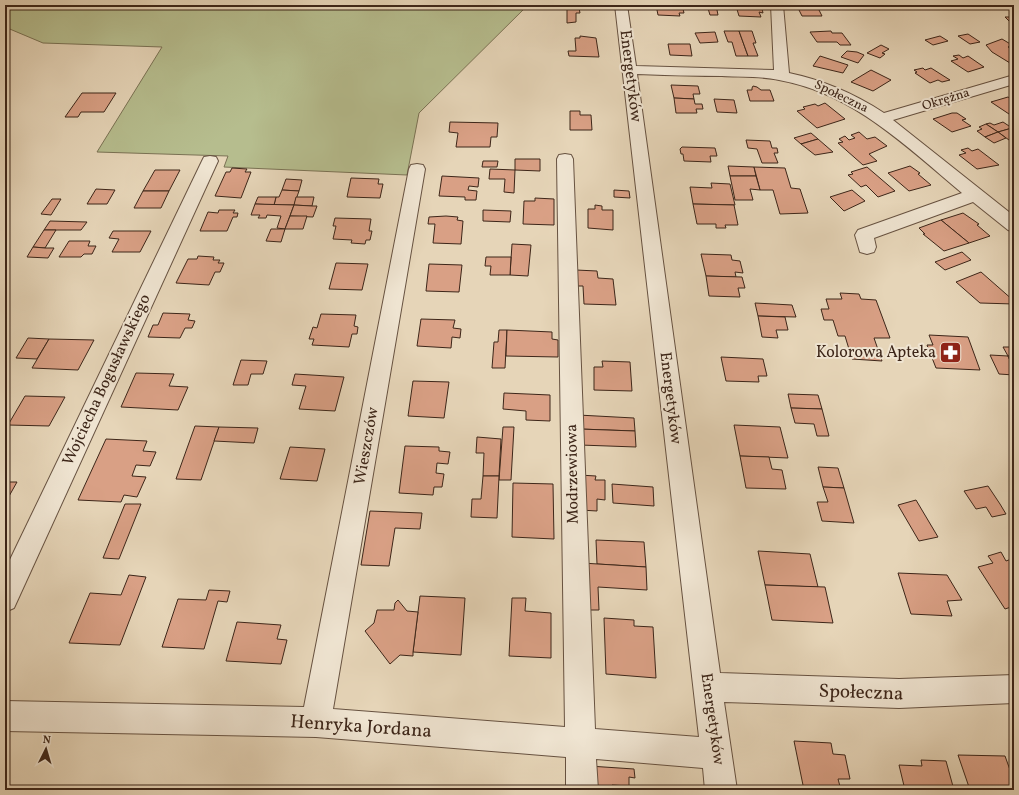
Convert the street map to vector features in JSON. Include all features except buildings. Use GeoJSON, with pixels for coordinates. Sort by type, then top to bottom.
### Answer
{"type":"FeatureCollection","features":[{"type":"Feature","properties":{"kind":"street","name":"Energetyków"},"geometry":{"type":"LineString","coordinates":[[621,5],[721,790]]}},
{"type":"Feature","properties":{"kind":"street"},"geometry":{"type":"LineString","coordinates":[[777,5],[782,75]]}},
{"type":"Feature","properties":{"kind":"street","name":"Społeczna"},"geometry":{"type":"LineString","coordinates":[[629,70],[782,75],[816,84],[838,93],[866,108],[882,119],[1014,226]]}},
{"type":"Feature","properties":{"kind":"street","name":"Okrężna"},"geometry":{"type":"LineString","coordinates":[[882,119],[1013,80]]}},
{"type":"Feature","properties":{"kind":"street","name":"Modrzewiowa"},"geometry":{"type":"LineString","coordinates":[[566,159],[582,790]]}},
{"type":"Feature","properties":{"kind":"street","name":"Wojciecha Bogusławskiego"},"geometry":{"type":"LineString","coordinates":[[5,599],[210,161]]}},
{"type":"Feature","properties":{"kind":"street","name":"Wieszczów"},"geometry":{"type":"LineString","coordinates":[[316,722],[417,169]]}},
{"type":"Feature","properties":{"kind":"street"},"geometry":{"type":"LineString","coordinates":[[867,247],[864,235],[975,195]]}},
{"type":"Feature","properties":{"kind":"street","name":"Społeczna"},"geometry":{"type":"LineString","coordinates":[[707,687],[892,695],[968,693],[1014,689]]}},
{"type":"Feature","properties":{"kind":"street","name":"Henryka Jordana"},"geometry":{"type":"LineString","coordinates":[[5,716],[316,722],[716,754]]}},
{"type":"Feature","properties":{"kind":"green space"},"geometry":{"type":"Polygon","coordinates":[[[5,5],[528,5],[419,113],[407,175],[224,167],[228,156],[97,152],[162,47],[43,43],[5,27],[5,5]]]}},
{"type":"Feature","properties":{"kind":"place","name":"Kolorowa Apteka"},"geometry":{"type":"Point","coordinates":[951,353]}}]}
